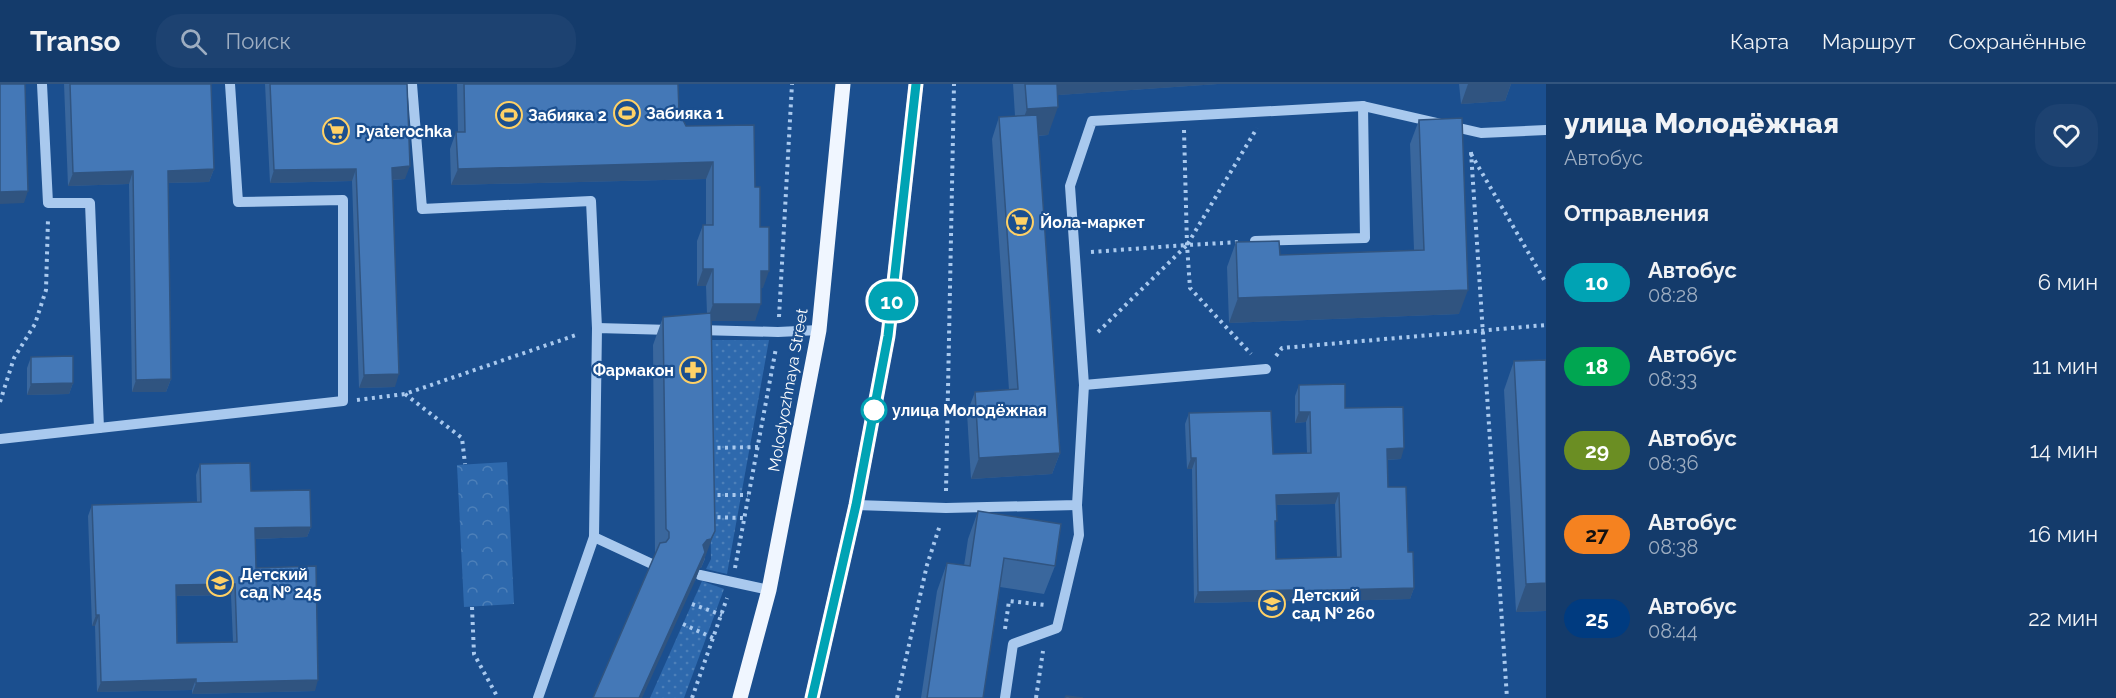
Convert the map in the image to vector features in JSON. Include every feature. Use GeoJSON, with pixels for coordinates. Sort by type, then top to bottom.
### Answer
{"type":"FeatureCollection","features":[{"type":"Feature","properties":{"kind":"main road","name":"Molodyozhnaya Street"},"geometry":{"type":"LineString","coordinates":[[740,698],[768,590],[819,330],[843,84]]}},
{"type":"Feature","properties":{"kind":"main road"},"geometry":{"type":"LineString","coordinates":[[812,698],[856,505],[888,336],[916,84]]}},
{"type":"Feature","properties":{"kind":"lane"},"geometry":{"type":"LineString","coordinates":[[42,84],[48,203],[90,203],[99,428]]}},
{"type":"Feature","properties":{"kind":"lane"},"geometry":{"type":"LineString","coordinates":[[0,439],[343,401],[343,200],[238,202],[230,84]]}},
{"type":"Feature","properties":{"kind":"lane"},"geometry":{"type":"LineString","coordinates":[[412,84],[422,209],[591,201],[597,328],[594,537],[537,698]]}},
{"type":"Feature","properties":{"kind":"lane"},"geometry":{"type":"LineString","coordinates":[[1255,242],[1365,238],[1363,106]]}},
{"type":"Feature","properties":{"kind":"lane"},"geometry":{"type":"LineString","coordinates":[[1005,698],[1013,644],[1057,628],[1079,535],[1077,505],[1084,385],[1070,186],[1092,121],[1363,106],[1481,133],[1546,130]]}},
{"type":"Feature","properties":{"kind":"lane"},"geometry":{"type":"LineString","coordinates":[[597,328],[778,332],[819,330]]}},
{"type":"Feature","properties":{"kind":"lane"},"geometry":{"type":"LineString","coordinates":[[1084,385],[1266,369]]}},
{"type":"Feature","properties":{"kind":"lane"},"geometry":{"type":"LineString","coordinates":[[856,505],[946,508],[1077,505]]}},
{"type":"Feature","properties":{"kind":"lane"},"geometry":{"type":"LineString","coordinates":[[594,537],[652,564]]}},
{"type":"Feature","properties":{"kind":"lane"},"geometry":{"type":"LineString","coordinates":[[700,575],[768,590]]}},
{"type":"Feature","properties":{"kind":"path"},"geometry":{"type":"LineString","coordinates":[[692,698],[733,583],[778,332],[792,84]]}},
{"type":"Feature","properties":{"kind":"path"},"geometry":{"type":"LineString","coordinates":[[897,698],[927,565],[946,508],[954,84]]}},
{"type":"Feature","properties":{"kind":"path"},"geometry":{"type":"LineString","coordinates":[[1081,350],[1187,245],[1267,112]]}},
{"type":"Feature","properties":{"kind":"path"},"geometry":{"type":"LineString","coordinates":[[1184,117],[1190,288],[1266,369],[1282,348],[1546,325]]}},
{"type":"Feature","properties":{"kind":"path"},"geometry":{"type":"LineString","coordinates":[[1457,129],[1546,283]]}},
{"type":"Feature","properties":{"kind":"path"},"geometry":{"type":"LineString","coordinates":[[1470,152],[1507,698]]}},
{"type":"Feature","properties":{"kind":"path"},"geometry":{"type":"LineString","coordinates":[[0,402],[14,358],[35,324],[46,290],[48,203]]}},
{"type":"Feature","properties":{"kind":"path"},"geometry":{"type":"LineString","coordinates":[[1074,254],[1255,242]]}},
{"type":"Feature","properties":{"kind":"path"},"geometry":{"type":"LineString","coordinates":[[343,401],[405,394],[597,328]]}},
{"type":"Feature","properties":{"kind":"path"},"geometry":{"type":"LineString","coordinates":[[405,394],[462,438],[465,464]]}},
{"type":"Feature","properties":{"kind":"path"},"geometry":{"type":"LineString","coordinates":[[709,448],[758,447]]}},
{"type":"Feature","properties":{"kind":"path"},"geometry":{"type":"LineString","coordinates":[[744,518],[710,517],[710,495],[748,495]]}},
{"type":"Feature","properties":{"kind":"path"},"geometry":{"type":"LineString","coordinates":[[692,603],[722,615]]}},
{"type":"Feature","properties":{"kind":"path"},"geometry":{"type":"LineString","coordinates":[[472,607],[474,654],[498,698]]}},
{"type":"Feature","properties":{"kind":"path"},"geometry":{"type":"LineString","coordinates":[[682,624],[713,638]]}},
{"type":"Feature","properties":{"kind":"path"},"geometry":{"type":"LineString","coordinates":[[1036,698],[1046,632]]}},
{"type":"Feature","properties":{"kind":"green space"},"geometry":{"type":"Polygon","coordinates":[[[708,340],[769,340],[727,574],[706,569],[711,559],[708,340]]]}},
{"type":"Feature","properties":{"kind":"green space"},"geometry":{"type":"Polygon","coordinates":[[[507,462],[514,604],[464,607],[457,465],[507,462]]]}},
{"type":"Feature","properties":{"kind":"green space"},"geometry":{"type":"Polygon","coordinates":[[[702,581],[724,589],[684,698],[650,698],[702,581]]]}},
{"type":"Feature","properties":{"kind":"building"},"geometry":{"type":"Polygon","coordinates":[[[0,84],[25,84],[28,191],[0,192],[0,84]]]}},
{"type":"Feature","properties":{"kind":"building"},"geometry":{"type":"Polygon","coordinates":[[[70,84],[211,84],[214,169],[168,171],[171,379],[136,380],[133,171],[73,173],[70,84]]]}},
{"type":"Feature","properties":{"kind":"building","name":"Pyaterochka"},"geometry":{"type":"Polygon","coordinates":[[[270,84],[407,84],[410,166],[392,168],[399,374],[364,375],[356,169],[274,170],[270,84]]]}},
{"type":"Feature","properties":{"kind":"building"},"geometry":{"type":"Polygon","coordinates":[[[464,84],[678,84],[679,112],[686,126],[754,125],[755,187],[760,187],[760,227],[769,227],[769,271],[761,271],[761,304],[713,304],[713,269],[703,269],[703,225],[713,225],[713,162],[458,169],[456,132],[465,132],[464,84]]]}},
{"type":"Feature","properties":{"kind":"building"},"geometry":{"type":"Polygon","coordinates":[[[1025,84],[1057,84],[1058,107],[1027,109],[1025,84]]]}},
{"type":"Feature","properties":{"kind":"building"},"geometry":{"type":"Polygon","coordinates":[[[1037,115],[1060,453],[979,458],[975,392],[1018,389],[999,117],[1037,115]]]}},
{"type":"Feature","properties":{"kind":"building"},"geometry":{"type":"Polygon","coordinates":[[[1462,118],[1468,290],[1238,298],[1236,242],[1279,241],[1280,255],[1424,250],[1419,120],[1462,118]]]}},
{"type":"Feature","properties":{"kind":"building"},"geometry":{"type":"Polygon","coordinates":[[[711,313],[715,531],[711,539],[703,545],[705,552],[639,698],[593,698],[660,543],[666,542],[669,538],[669,532],[666,529],[663,317],[711,313]]]}},
{"type":"Feature","properties":{"kind":"building"},"geometry":{"type":"Polygon","coordinates":[[[73,356],[73,383],[31,384],[31,357],[73,356]]]}},
{"type":"Feature","properties":{"kind":"building"},"geometry":{"type":"Polygon","coordinates":[[[1546,360],[1546,583],[1526,584],[1514,361],[1546,360]]]}},
{"type":"Feature","properties":{"kind":"building"},"geometry":{"type":"Polygon","coordinates":[[[1345,384],[1345,408],[1403,407],[1404,448],[1387,449],[1388,487],[1406,487],[1408,552],[1413,552],[1414,588],[1198,592],[1196,458],[1191,458],[1189,413],[1271,411],[1273,454],[1311,453],[1310,412],[1299,412],[1299,385],[1345,384]],[[1339,493],[1276,495],[1276,559],[1341,557],[1339,493]]]}},
{"type":"Feature","properties":{"kind":"building"},"geometry":{"type":"Polygon","coordinates":[[[250,463],[251,491],[310,490],[311,527],[255,528],[256,568],[316,566],[318,680],[196,683],[196,679],[101,682],[92,505],[201,502],[200,464],[250,463]],[[235,584],[176,585],[177,643],[237,642],[235,584]]]}},
{"type":"Feature","properties":{"kind":"building"},"geometry":{"type":"Polygon","coordinates":[[[978,511],[1061,524],[1055,566],[1004,558],[983,698],[927,698],[947,563],[970,566],[978,511]]]}},
{"type":"Feature","properties":{"kind":"bus line","name":"10"},"geometry":{"type":"LineString","coordinates":[[812,698],[856,505],[888,336],[916,84]]}},
{"type":"Feature","properties":{"kind":"place","name":"Забияка 1"},"geometry":{"type":"Point","coordinates":[627,113]}},
{"type":"Feature","properties":{"kind":"place","name":"Забияка 2"},"geometry":{"type":"Point","coordinates":[509,115]}},
{"type":"Feature","properties":{"kind":"place","name":"Pyaterochka"},"geometry":{"type":"Point","coordinates":[336,131]}},
{"type":"Feature","properties":{"kind":"place","name":"Йола-маркет"},"geometry":{"type":"Point","coordinates":[1020,222]}},
{"type":"Feature","properties":{"kind":"place","name":"Фармакон"},"geometry":{"type":"Point","coordinates":[693,370]}},
{"type":"Feature","properties":{"kind":"place","name":"улица Молодёжная"},"geometry":{"type":"Point","coordinates":[874,410]}},
{"type":"Feature","properties":{"kind":"place","name":"Детский сад № 245"},"geometry":{"type":"Point","coordinates":[220,583]}},
{"type":"Feature","properties":{"kind":"place","name":"Детский сад № 260"},"geometry":{"type":"Point","coordinates":[1272,604]}}]}
